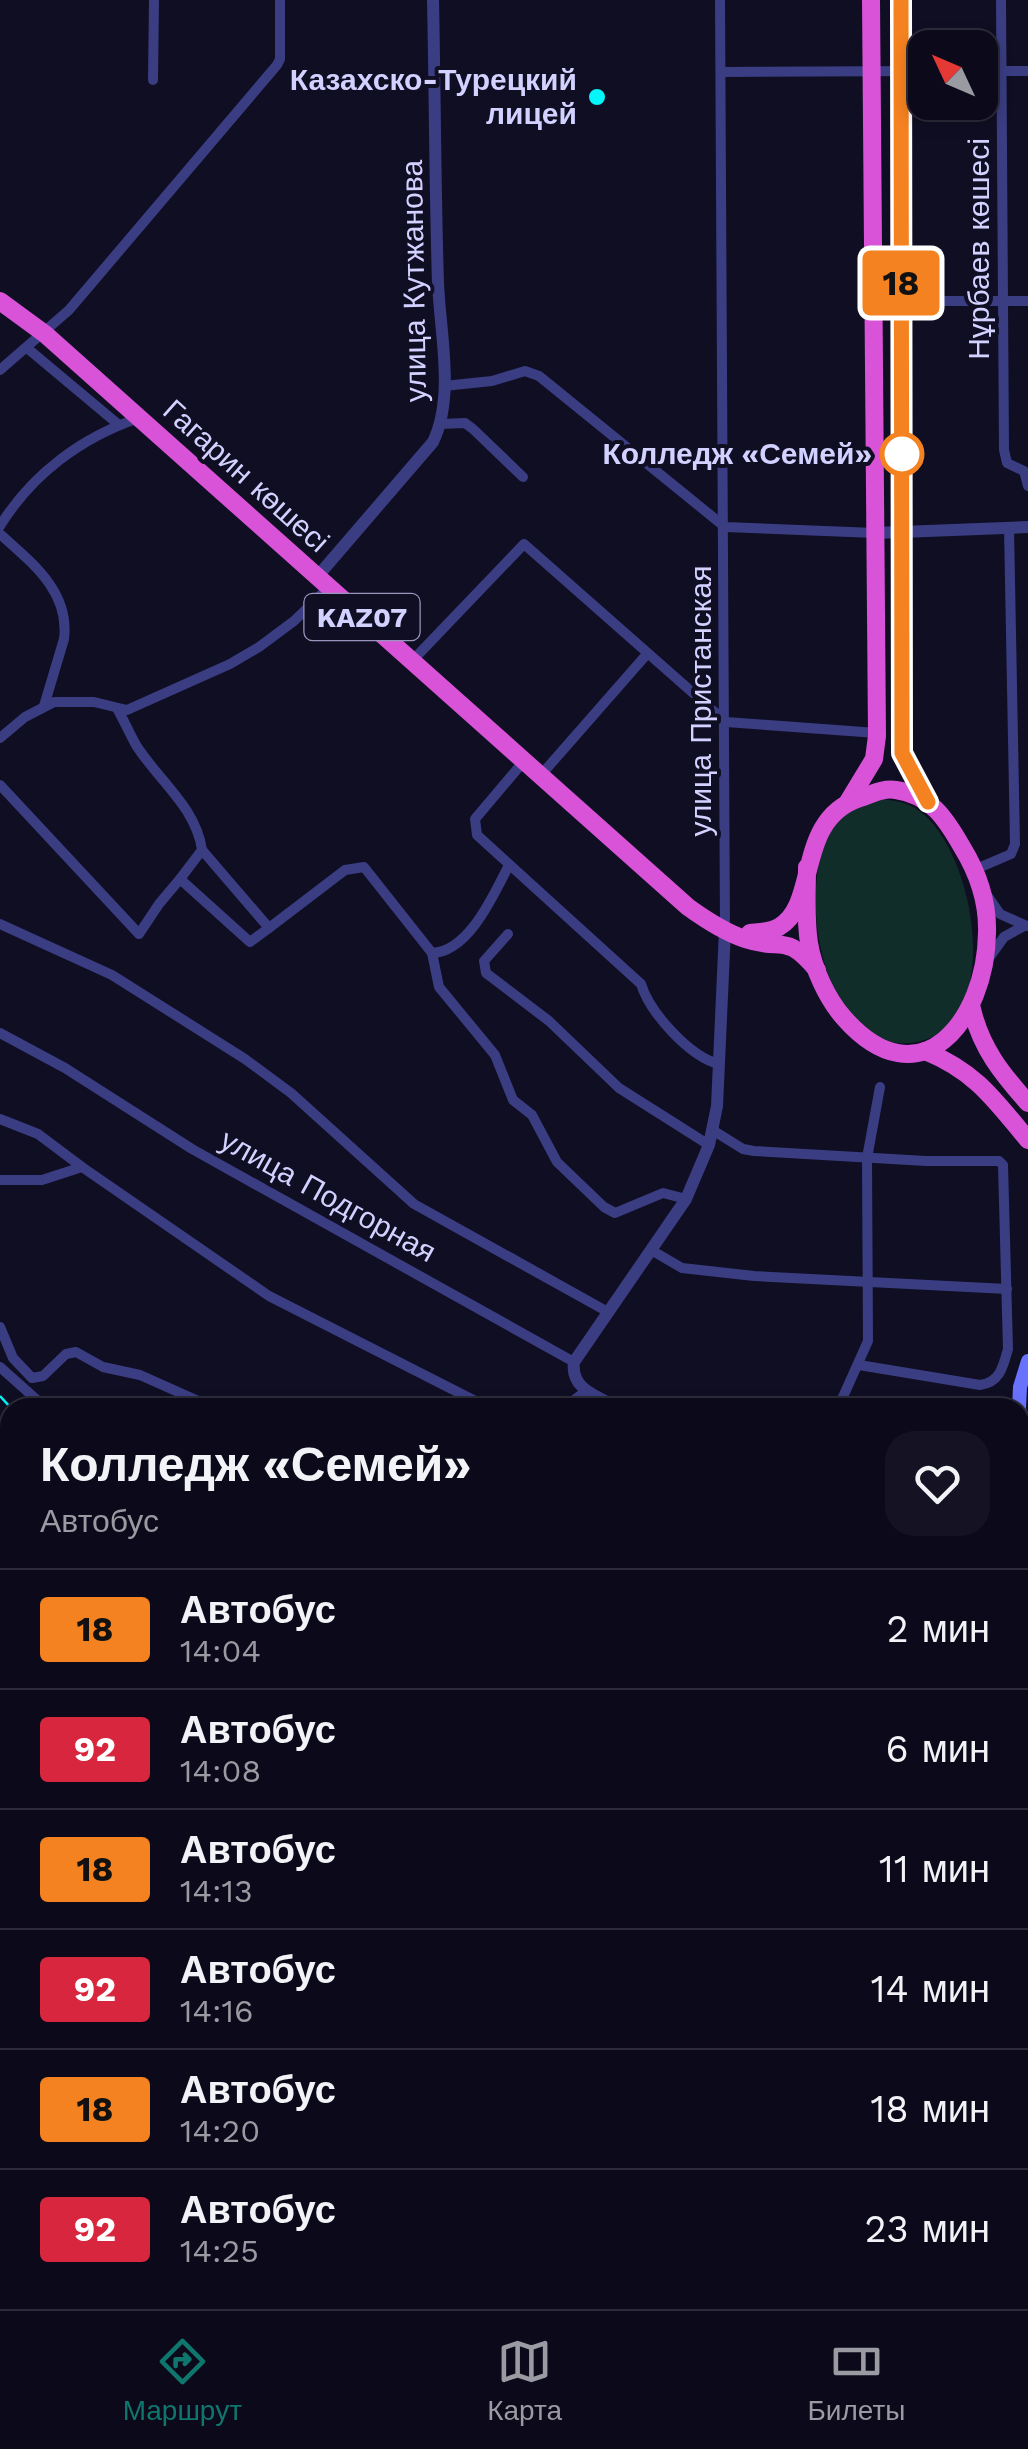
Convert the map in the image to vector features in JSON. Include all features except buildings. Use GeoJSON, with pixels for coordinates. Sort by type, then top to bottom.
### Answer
{"type":"FeatureCollection","features":[{"type":"Feature","properties":{"kind":"highway"},"geometry":{"type":"LineString","coordinates":[[848,802],[874,759],[877,732],[871,0]]}},
{"type":"Feature","properties":{"kind":"highway"},"geometry":{"type":"LineString","coordinates":[[901,0],[902,753],[928,802]]}},
{"type":"Feature","properties":{"kind":"highway","name":"Гагарин көшесі"},"geometry":{"type":"LineString","coordinates":[[0,301],[140,418],[688,907],[725,930]]}},
{"type":"Feature","properties":{"kind":"highway"},"geometry":{"type":"LineString","coordinates":[[848,802],[881,790],[898,790],[928,802],[944,815],[979,878],[988,932],[972,1009],[952,1034],[925,1051]]}},
{"type":"Feature","properties":{"kind":"highway","name":"KAZ07"},"geometry":{"type":"LineString","coordinates":[[725,930],[750,933],[782,926],[796,910],[807,867],[829,818],[848,802]]}},
{"type":"Feature","properties":{"kind":"highway","name":"KAZ07"},"geometry":{"type":"LineString","coordinates":[[807,867],[809,946],[838,1010],[862,1038],[894,1052],[925,1051],[972,1075],[1028,1140]]}},
{"type":"Feature","properties":{"kind":"highway","name":"KAZ07"},"geometry":{"type":"LineString","coordinates":[[725,930],[752,941],[793,946],[817,970]]}},
{"type":"Feature","properties":{"kind":"highway"},"geometry":{"type":"LineString","coordinates":[[972,1009],[976,1028],[994,1064],[1028,1103]]}},
{"type":"Feature","properties":{"kind":"main road"},"geometry":{"type":"LineString","coordinates":[[1002,1109],[1028,1151]]}},
{"type":"Feature","properties":{"kind":"main road"},"geometry":{"type":"LineString","coordinates":[[1020,1398],[1028,1361]]}},
{"type":"Feature","properties":{"kind":"street"},"geometry":{"type":"LineString","coordinates":[[153,80],[154,0]]}},
{"type":"Feature","properties":{"kind":"street"},"geometry":{"type":"LineString","coordinates":[[0,370],[69,310],[277,65],[280,0]]}},
{"type":"Feature","properties":{"kind":"street","name":"улица Кутжанова"},"geometry":{"type":"LineString","coordinates":[[323,582],[433,442],[441,424],[444,386],[438,281],[433,0]]}},
{"type":"Feature","properties":{"kind":"street","name":"улица Пристанская"},"geometry":{"type":"LineString","coordinates":[[574,1362],[686,1199],[712,1138],[725,930],[720,0]]}},
{"type":"Feature","properties":{"kind":"street","name":"Нұрбаев көшесі"},"geometry":{"type":"LineString","coordinates":[[1001,0],[1004,458],[1014,468],[1024,470],[1028,486]]}},
{"type":"Feature","properties":{"kind":"street"},"geometry":{"type":"LineString","coordinates":[[721,72],[908,71]]}},
{"type":"Feature","properties":{"kind":"street"},"geometry":{"type":"LineString","coordinates":[[998,72],[1028,71]]}},
{"type":"Feature","properties":{"kind":"street"},"geometry":{"type":"LineString","coordinates":[[901,301],[1028,301]]}},
{"type":"Feature","properties":{"kind":"street"},"geometry":{"type":"LineString","coordinates":[[27,348],[119,424]]}},
{"type":"Feature","properties":{"kind":"street"},"geometry":{"type":"LineString","coordinates":[[444,386],[526,371],[540,376],[725,527],[875,533],[1028,527]]}},
{"type":"Feature","properties":{"kind":"street"},"geometry":{"type":"LineString","coordinates":[[0,526],[50,467],[69,451],[119,424],[140,418]]}},
{"type":"Feature","properties":{"kind":"street"},"geometry":{"type":"LineString","coordinates":[[441,424],[464,423],[474,428],[523,477]]}},
{"type":"Feature","properties":{"kind":"street"},"geometry":{"type":"LineString","coordinates":[[1009,528],[1015,844],[1012,854],[979,878],[1000,914],[1026,926]]}},
{"type":"Feature","properties":{"kind":"street"},"geometry":{"type":"LineString","coordinates":[[0,534],[41,570],[59,603],[64,638],[44,706]]}},
{"type":"Feature","properties":{"kind":"street"},"geometry":{"type":"LineString","coordinates":[[412,661],[524,544],[726,722],[877,732]]}},
{"type":"Feature","properties":{"kind":"street"},"geometry":{"type":"LineString","coordinates":[[0,738],[44,706],[67,700],[94,702],[118,710],[144,702],[259,648],[323,582]]}},
{"type":"Feature","properties":{"kind":"street"},"geometry":{"type":"LineString","coordinates":[[541,775],[647,654]]}},
{"type":"Feature","properties":{"kind":"street"},"geometry":{"type":"LineString","coordinates":[[118,710],[137,746],[192,817],[202,850],[269,928]]}},
{"type":"Feature","properties":{"kind":"street"},"geometry":{"type":"LineString","coordinates":[[1015,726],[1028,727]]}},
{"type":"Feature","properties":{"kind":"street"},"geometry":{"type":"LineString","coordinates":[[524,761],[473,824],[476,835],[641,984],[644,999],[694,1053],[719,1064]]}},
{"type":"Feature","properties":{"kind":"street"},"geometry":{"type":"LineString","coordinates":[[0,786],[139,934],[202,850]]}},
{"type":"Feature","properties":{"kind":"street"},"geometry":{"type":"LineString","coordinates":[[432,953],[452,949],[484,913],[510,865]]}},
{"type":"Feature","properties":{"kind":"street"},"geometry":{"type":"LineString","coordinates":[[180,879],[250,942],[345,870],[364,867],[432,953],[440,987],[495,1055],[513,1100],[532,1116],[557,1162],[604,1208],[621,1212],[663,1194],[686,1199]]}},
{"type":"Feature","properties":{"kind":"street"},"geometry":{"type":"LineString","coordinates":[[0,924],[112,975],[245,1059],[291,1094],[414,1204],[608,1312]]}},
{"type":"Feature","properties":{"kind":"street"},"geometry":{"type":"LineString","coordinates":[[982,973],[1004,937],[1026,926]]}},
{"type":"Feature","properties":{"kind":"street"},"geometry":{"type":"LineString","coordinates":[[508,934],[484,961],[486,974],[549,1021],[619,1088],[712,1138],[754,1151],[998,1161],[1006,1172],[1008,1289],[1008,1349],[1000,1375],[991,1384],[980,1384],[859,1365]]}},
{"type":"Feature","properties":{"kind":"street","name":"улица Подгорная"},"geometry":{"type":"LineString","coordinates":[[0,1034],[65,1068],[192,1149],[574,1362]]}},
{"type":"Feature","properties":{"kind":"street"},"geometry":{"type":"LineString","coordinates":[[843,1398],[868,1340],[867,1158],[880,1087]]}},
{"type":"Feature","properties":{"kind":"street"},"geometry":{"type":"LineString","coordinates":[[0,1119],[38,1134],[269,1296],[469,1398]]}},
{"type":"Feature","properties":{"kind":"street"},"geometry":{"type":"LineString","coordinates":[[0,1180],[42,1180],[82,1167]]}},
{"type":"Feature","properties":{"kind":"street"},"geometry":{"type":"LineString","coordinates":[[650,1250],[682,1268],[1008,1289]]}},
{"type":"Feature","properties":{"kind":"street"},"geometry":{"type":"LineString","coordinates":[[0,1326],[18,1364],[36,1379],[58,1359],[76,1352],[112,1370],[140,1376],[191,1398]]}},
{"type":"Feature","properties":{"kind":"street"},"geometry":{"type":"LineString","coordinates":[[574,1362],[575,1377],[586,1391],[600,1398]]}},
{"type":"Feature","properties":{"kind":"street"},"geometry":{"type":"LineString","coordinates":[[0,1364],[18,1364]]}},
{"type":"Feature","properties":{"kind":"street"},"geometry":{"type":"LineString","coordinates":[[0,1364],[36,1398]]}},
{"type":"Feature","properties":{"kind":"street"},"geometry":{"type":"LineString","coordinates":[[576,1398],[586,1391]]}},
{"type":"Feature","properties":{"kind":"green space"},"geometry":{"type":"Polygon","coordinates":[[[882,799],[914,807],[938,830],[966,895],[972,932],[972,969],[964,1002],[947,1027],[921,1041],[887,1041],[859,1025],[838,996],[824,960],[816,920],[817,880],[825,844],[845,813],[882,799]]]}},
{"type":"Feature","properties":{"kind":"bus line","name":"18"},"geometry":{"type":"LineString","coordinates":[[901,0],[902,753],[928,802]]}},
{"type":"Feature","properties":{"kind":"place","name":"Казахско-Турецкий лицей"},"geometry":{"type":"Point","coordinates":[597,97]}},
{"type":"Feature","properties":{"kind":"place","name":"Колледж «Семей»"},"geometry":{"type":"Point","coordinates":[902,454]}}]}
